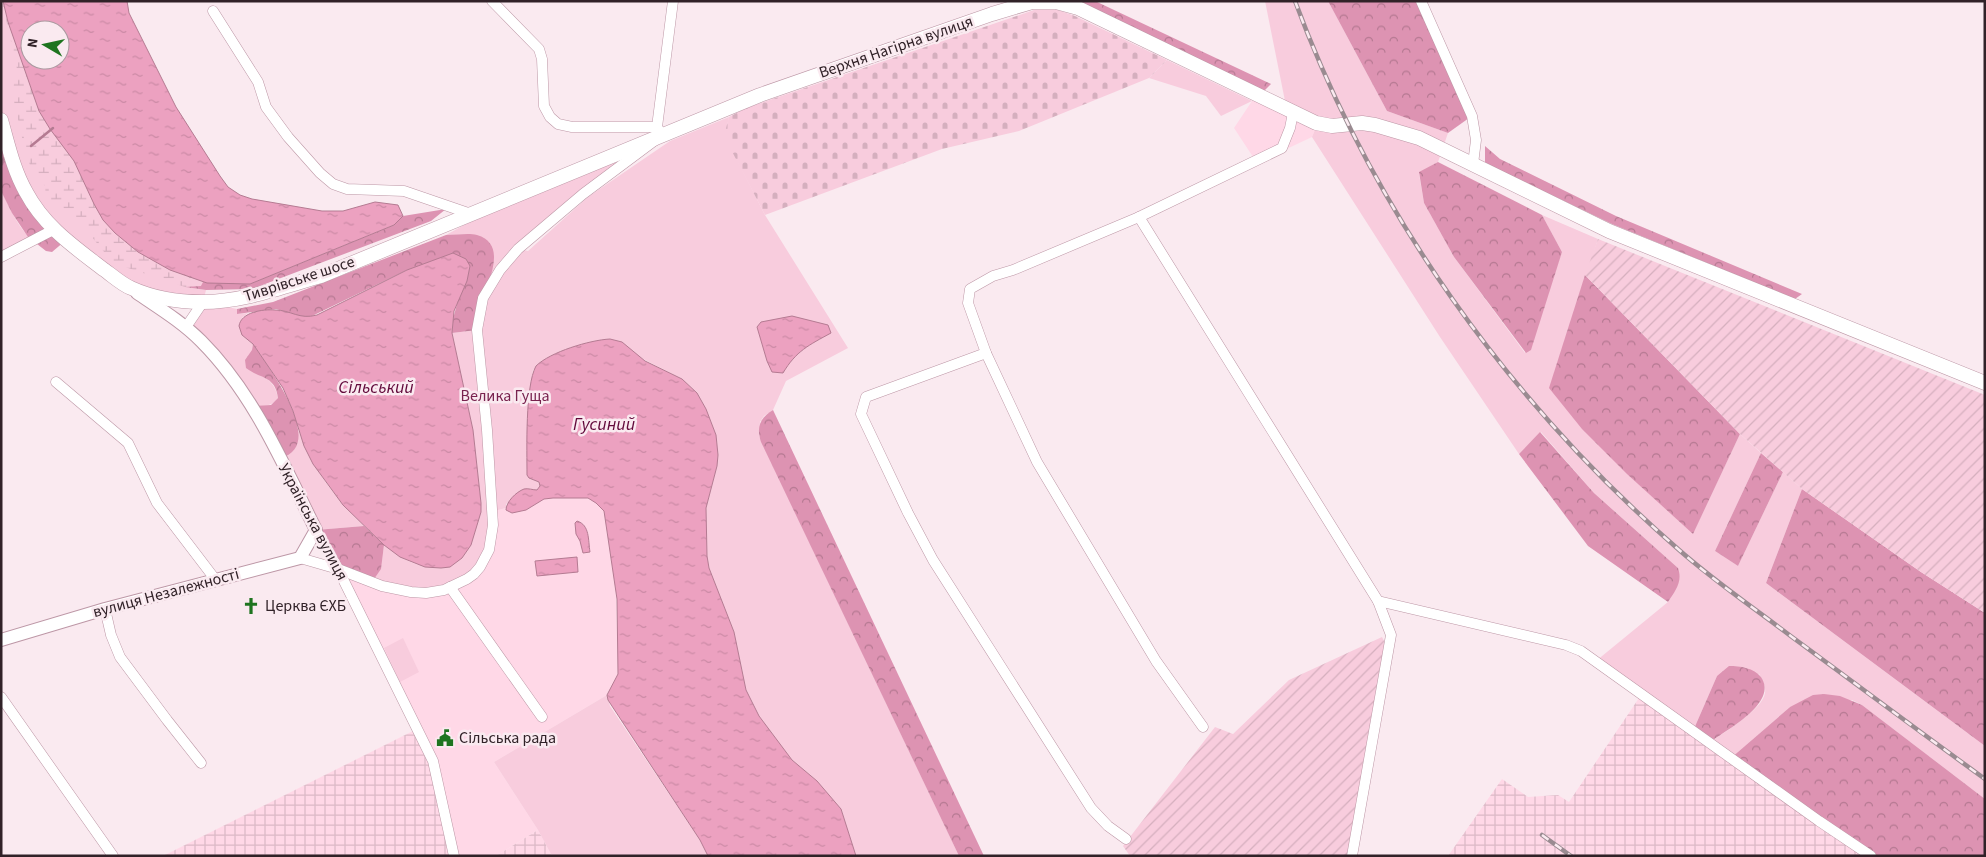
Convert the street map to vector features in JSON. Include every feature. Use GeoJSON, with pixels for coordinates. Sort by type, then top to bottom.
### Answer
{"type":"FeatureCollection","features":[{"type":"Feature","properties":{"kind":"main road","name":"Верхня Нагірна вулиця"},"geometry":{"type":"LineString","coordinates":[[471,214],[660,131],[794,82],[1032,2],[1056,2],[1078,8],[1293,113],[1325,125],[1362,123],[1395,130],[1419,138],[1609,231],[1985,383]]}},
{"type":"Feature","properties":{"kind":"main road","name":"Тиврівське шосе"},"geometry":{"type":"LineString","coordinates":[[1,120],[18,178],[34,206],[53,230],[65,241],[129,287],[164,298],[203,302],[242,299],[320,276],[471,214]]}},
{"type":"Feature","properties":{"kind":"street"},"geometry":{"type":"LineString","coordinates":[[492,1],[539,49],[542,59],[544,106],[550,117],[558,124],[572,127],[660,131]]}},
{"type":"Feature","properties":{"kind":"street"},"geometry":{"type":"LineString","coordinates":[[316,530],[300,558],[338,569],[382,586],[411,592],[436,592],[467,579],[480,567],[489,550],[493,525],[488,440],[476,330],[480,307],[485,293],[500,270],[518,249],[660,131],[673,1]]}},
{"type":"Feature","properties":{"kind":"street"},"geometry":{"type":"LineString","coordinates":[[1421,1],[1472,116],[1476,140],[1473,164]]}},
{"type":"Feature","properties":{"kind":"street"},"geometry":{"type":"LineString","coordinates":[[213,12],[258,82],[266,107],[288,137],[320,173],[333,184],[348,189],[404,191],[471,214]]}},
{"type":"Feature","properties":{"kind":"street"},"geometry":{"type":"LineString","coordinates":[[1203,727],[1156,661],[1037,462],[1010,408],[986,353],[968,303],[970,289],[993,276],[1013,270],[1139,217],[1282,148],[1290,128],[1293,113]]}},
{"type":"Feature","properties":{"kind":"street"},"geometry":{"type":"LineString","coordinates":[[1139,217],[1378,600],[1391,634],[1352,856]]}},
{"type":"Feature","properties":{"kind":"street"},"geometry":{"type":"LineString","coordinates":[[1,256],[53,230]]}},
{"type":"Feature","properties":{"kind":"street","name":"Українська вулиця"},"geometry":{"type":"LineString","coordinates":[[129,287],[186,327],[212,352],[245,394],[338,569],[433,762],[454,856]]}},
{"type":"Feature","properties":{"kind":"street"},"geometry":{"type":"LineString","coordinates":[[186,327],[203,302]]}},
{"type":"Feature","properties":{"kind":"street"},"geometry":{"type":"LineString","coordinates":[[986,353],[866,397],[861,414],[915,527],[946,580],[1091,808],[1108,826],[1126,839]]}},
{"type":"Feature","properties":{"kind":"street"},"geometry":{"type":"LineString","coordinates":[[56,382],[128,443],[157,502],[215,579]]}},
{"type":"Feature","properties":{"kind":"street","name":"вулиця Незалежності"},"geometry":{"type":"LineString","coordinates":[[1,640],[105,609],[300,558]]}},
{"type":"Feature","properties":{"kind":"street"},"geometry":{"type":"LineString","coordinates":[[450,587],[542,717]]}},
{"type":"Feature","properties":{"kind":"street"},"geometry":{"type":"LineString","coordinates":[[1378,600],[1566,645],[1581,651],[1871,856]]}},
{"type":"Feature","properties":{"kind":"street"},"geometry":{"type":"LineString","coordinates":[[105,609],[111,635],[120,657],[201,763]]}},
{"type":"Feature","properties":{"kind":"street"},"geometry":{"type":"LineString","coordinates":[[1,697],[113,856]]}},
{"type":"Feature","properties":{"kind":"shaded area"},"geometry":{"type":"Polygon","coordinates":[[[1260,95],[1320,118],[1312,137],[1257,163],[1234,128],[1252,101],[1260,95]]]}},
{"type":"Feature","properties":{"kind":"shaded area"},"geometry":{"type":"Polygon","coordinates":[[[588,498],[604,511],[616,592],[618,674],[607,695],[494,762],[538,830],[496,856],[454,856],[433,761],[338,569],[494,511],[506,508],[506,510],[526,510],[544,499],[588,498]]]}},
{"type":"Feature","properties":{"kind":"shaded area"},"geometry":{"type":"Polygon","coordinates":[[[1641,695],[1871,856],[1448,856],[1502,779],[1528,797],[1558,795],[1569,802],[1641,695]]]}},
{"type":"Feature","properties":{"kind":"shaded area"},"geometry":{"type":"Polygon","coordinates":[[[417,729],[433,761],[454,856],[163,856],[417,729]]]}},
{"type":"Feature","properties":{"kind":"shaded area"},"geometry":{"type":"Polygon","coordinates":[[[538,830],[552,856],[496,856],[538,830]]]}},
{"type":"Feature","properties":{"kind":"green space"},"geometry":{"type":"Polygon","coordinates":[[[1,1],[3,1],[20,53],[20,70],[25,70],[31,87],[185,287],[206,290],[203,302],[237,309],[237,314],[248,313],[242,318],[242,335],[253,344],[252,350],[257,373],[268,380],[273,386],[278,398],[276,401],[267,405],[253,406],[186,327],[203,303],[147,294],[42,218],[1,120],[1,1]]]}},
{"type":"Feature","properties":{"kind":"green space"},"geometry":{"type":"Polygon","coordinates":[[[2,1],[11,1],[20,34],[20,70],[30,70],[203,282],[201,286],[185,287],[116,264],[74,215],[46,197],[45,186],[32,170],[26,155],[12,92],[17,69],[2,1]]]}},
{"type":"Feature","properties":{"kind":"green space"},"geometry":{"type":"Polygon","coordinates":[[[1082,1],[1095,1],[1271,84],[1260,95],[1092,15],[1082,1]]]}},
{"type":"Feature","properties":{"kind":"green space"},"geometry":{"type":"Polygon","coordinates":[[[1265,1],[1328,1],[1387,111],[1448,133],[1438,162],[1419,174],[1424,203],[1454,257],[1525,353],[1562,252],[1542,215],[1598,239],[1550,388],[1693,533],[1740,434],[1761,453],[1715,551],[1738,566],[1783,472],[1802,489],[1766,583],[1985,746],[1985,799],[1862,705],[1852,700],[1790,707],[1731,758],[1709,743],[1742,720],[1763,699],[1765,688],[1759,674],[1717,676],[1693,731],[1596,661],[1668,602],[1678,568],[1594,493],[1541,432],[1519,454],[1440,337],[1312,137],[1320,118],[1285,101],[1265,1]]]}},
{"type":"Feature","properties":{"kind":"green space"},"geometry":{"type":"Polygon","coordinates":[[[1328,1],[1417,1],[1469,118],[1448,133],[1387,111],[1328,1]]]}},
{"type":"Feature","properties":{"kind":"green space"},"geometry":{"type":"Polygon","coordinates":[[[1034,10],[1058,10],[1075,16],[1167,60],[1149,78],[1019,131],[942,149],[765,215],[724,136],[729,117],[746,108],[1034,10]]]}},
{"type":"Feature","properties":{"kind":"green space"},"geometry":{"type":"Polygon","coordinates":[[[1167,60],[1252,101],[1221,116],[1206,96],[1149,78],[1167,60]]]}},
{"type":"Feature","properties":{"kind":"green space","name":"Велика Гуща"},"geometry":{"type":"Polygon","coordinates":[[[729,117],[725,136],[765,215],[848,348],[786,381],[773,410],[764,416],[760,422],[759,436],[959,856],[856,856],[841,809],[817,781],[792,760],[759,716],[746,690],[734,632],[709,568],[706,508],[718,455],[716,435],[706,409],[697,393],[682,379],[604,339],[564,351],[533,370],[528,416],[531,479],[539,482],[540,486],[537,490],[528,489],[506,504],[506,508],[494,511],[480,567],[436,592],[372,582],[381,569],[384,545],[403,558],[418,565],[435,566],[457,562],[471,545],[481,512],[473,430],[452,333],[477,330],[491,247],[476,236],[446,235],[475,219],[620,159],[622,162],[519,249],[528,251],[588,197],[670,141],[729,117]]]}},
{"type":"Feature","properties":{"kind":"green space"},"geometry":{"type":"Polygon","coordinates":[[[1,120],[13,161],[65,241],[52,252],[46,251],[28,237],[12,213],[1,191],[1,120]]]}},
{"type":"Feature","properties":{"kind":"green space"},"geometry":{"type":"Polygon","coordinates":[[[1485,146],[1500,159],[1616,216],[1802,294],[1795,299],[1612,224],[1485,163],[1485,146]]]}},
{"type":"Feature","properties":{"kind":"green space"},"geometry":{"type":"Polygon","coordinates":[[[1438,162],[1542,215],[1562,252],[1531,350],[1526,353],[1454,257],[1424,203],[1419,172],[1438,162]]]}},
{"type":"Feature","properties":{"kind":"green space"},"geometry":{"type":"Polygon","coordinates":[[[1,191],[19,224],[33,240],[1,257],[1,191]]]}},
{"type":"Feature","properties":{"kind":"green space"},"geometry":{"type":"Polygon","coordinates":[[[446,209],[431,221],[252,289],[206,290],[185,287],[190,279],[250,284],[394,225],[403,216],[446,209]]]}},
{"type":"Feature","properties":{"kind":"green space"},"geometry":{"type":"Polygon","coordinates":[[[446,235],[477,235],[491,244],[494,258],[493,266],[477,330],[452,333],[457,304],[407,270],[310,317],[302,317],[276,309],[237,314],[237,309],[273,302],[446,235]]]}},
{"type":"Feature","properties":{"kind":"green space"},"geometry":{"type":"Polygon","coordinates":[[[1598,239],[1985,395],[1985,613],[1921,572],[1802,489],[1740,434],[1585,275],[1598,239]]]}},
{"type":"Feature","properties":{"kind":"green space"},"geometry":{"type":"Polygon","coordinates":[[[1585,275],[1740,434],[1693,534],[1627,474],[1582,429],[1549,388],[1585,275]]]}},
{"type":"Feature","properties":{"kind":"green space"},"geometry":{"type":"Polygon","coordinates":[[[253,344],[281,386],[297,422],[298,438],[293,451],[280,458],[253,406],[271,405],[278,398],[274,385],[270,381],[246,368],[245,360],[252,350],[253,344]]]}},
{"type":"Feature","properties":{"kind":"green space"},"geometry":{"type":"Polygon","coordinates":[[[773,410],[984,856],[959,856],[761,442],[760,423],[773,410]]]}},
{"type":"Feature","properties":{"kind":"green space"},"geometry":{"type":"Polygon","coordinates":[[[298,430],[310,457],[325,482],[343,505],[364,526],[316,530],[280,458],[298,437],[298,430]]]}},
{"type":"Feature","properties":{"kind":"green space"},"geometry":{"type":"Polygon","coordinates":[[[1540,432],[1594,493],[1678,568],[1679,582],[1668,602],[1588,546],[1519,454],[1540,432]]]}},
{"type":"Feature","properties":{"kind":"green space"},"geometry":{"type":"Polygon","coordinates":[[[1761,453],[1783,472],[1738,566],[1715,551],[1761,453]]]}},
{"type":"Feature","properties":{"kind":"green space"},"geometry":{"type":"Polygon","coordinates":[[[1802,489],[1921,572],[1985,613],[1985,746],[1766,583],[1802,489]]]}},
{"type":"Feature","properties":{"kind":"green space"},"geometry":{"type":"Polygon","coordinates":[[[364,526],[384,545],[381,569],[372,582],[338,569],[316,530],[364,526]]]}},
{"type":"Feature","properties":{"kind":"green space"},"geometry":{"type":"Polygon","coordinates":[[[1382,637],[1388,649],[1352,856],[1130,856],[1123,846],[1215,727],[1233,734],[1289,680],[1382,637]]]}},
{"type":"Feature","properties":{"kind":"green space"},"geometry":{"type":"Polygon","coordinates":[[[403,638],[419,672],[400,682],[384,648],[403,638]]]}},
{"type":"Feature","properties":{"kind":"green space"},"geometry":{"type":"Polygon","coordinates":[[[1729,666],[1738,666],[1755,671],[1761,677],[1765,687],[1763,696],[1748,715],[1709,743],[1693,731],[1717,676],[1729,666]]]}},
{"type":"Feature","properties":{"kind":"green space"},"geometry":{"type":"Polygon","coordinates":[[[607,695],[610,706],[700,840],[708,856],[552,856],[538,830],[494,762],[607,695]]]}},
{"type":"Feature","properties":{"kind":"green space"},"geometry":{"type":"Polygon","coordinates":[[[1813,695],[1840,696],[1862,705],[1985,799],[1985,856],[1871,856],[1731,758],[1790,707],[1813,695]]]}},
{"type":"Feature","properties":{"kind":"water"},"geometry":{"type":"Polygon","coordinates":[[[3,1],[127,1],[129,13],[176,107],[228,187],[240,195],[252,199],[322,211],[343,211],[375,202],[398,205],[403,216],[394,225],[250,284],[207,283],[170,270],[138,252],[103,220],[74,161],[39,111],[25,70],[70,70],[70,20],[20,20],[20,56],[3,1]]]}},
{"type":"Feature","properties":{"kind":"water","name":"Сільський"},"geometry":{"type":"Polygon","coordinates":[[[453,253],[466,259],[470,266],[467,281],[454,311],[452,333],[473,430],[481,512],[471,545],[462,558],[450,567],[425,567],[400,557],[384,545],[343,505],[313,464],[304,446],[293,411],[283,388],[253,344],[242,335],[239,326],[244,317],[253,312],[265,310],[281,310],[300,316],[317,315],[407,270],[453,253]]]}},
{"type":"Feature","properties":{"kind":"water"},"geometry":{"type":"Polygon","coordinates":[[[792,316],[828,325],[831,333],[798,354],[783,373],[772,372],[757,327],[761,322],[792,316]]]}},
{"type":"Feature","properties":{"kind":"water","name":"Гусиний"},"geometry":{"type":"Polygon","coordinates":[[[610,339],[622,342],[645,361],[682,379],[697,393],[706,409],[716,435],[718,455],[706,508],[707,556],[709,568],[734,632],[746,690],[759,716],[792,760],[817,781],[841,809],[856,856],[708,856],[700,840],[608,700],[607,695],[618,674],[617,599],[604,511],[588,498],[544,499],[526,510],[512,513],[506,510],[512,498],[518,492],[526,489],[537,490],[540,486],[539,482],[529,478],[527,475],[528,403],[532,375],[536,366],[560,352],[592,342],[610,339]]]}},
{"type":"Feature","properties":{"kind":"water"},"geometry":{"type":"Polygon","coordinates":[[[577,521],[586,529],[590,552],[583,553],[576,534],[575,523],[577,521]]]}},
{"type":"Feature","properties":{"kind":"water"},"geometry":{"type":"Polygon","coordinates":[[[577,557],[578,572],[537,576],[535,561],[577,557]]]}},
{"type":"Feature","properties":{"kind":"waterway"},"geometry":{"type":"LineString","coordinates":[[31,146],[53,128]]}},
{"type":"Feature","properties":{"kind":"waterway"},"geometry":{"type":"LineString","coordinates":[[1,164],[4,158]]}},
{"type":"Feature","properties":{"kind":"railway"},"geometry":{"type":"LineString","coordinates":[[1295,1],[1327,79],[1364,155],[1406,228],[1452,299],[1503,367],[1558,431],[1616,492],[1706,572],[1985,779]]}},
{"type":"Feature","properties":{"kind":"railway"},"geometry":{"type":"LineString","coordinates":[[1542,835],[1571,856]]}},
{"type":"Feature","properties":{"kind":"place","name":"Церква ЄХБ"},"geometry":{"type":"Point","coordinates":[251,606]}},
{"type":"Feature","properties":{"kind":"place","name":"Сільська рада"},"geometry":{"type":"Point","coordinates":[445,738]}}]}
